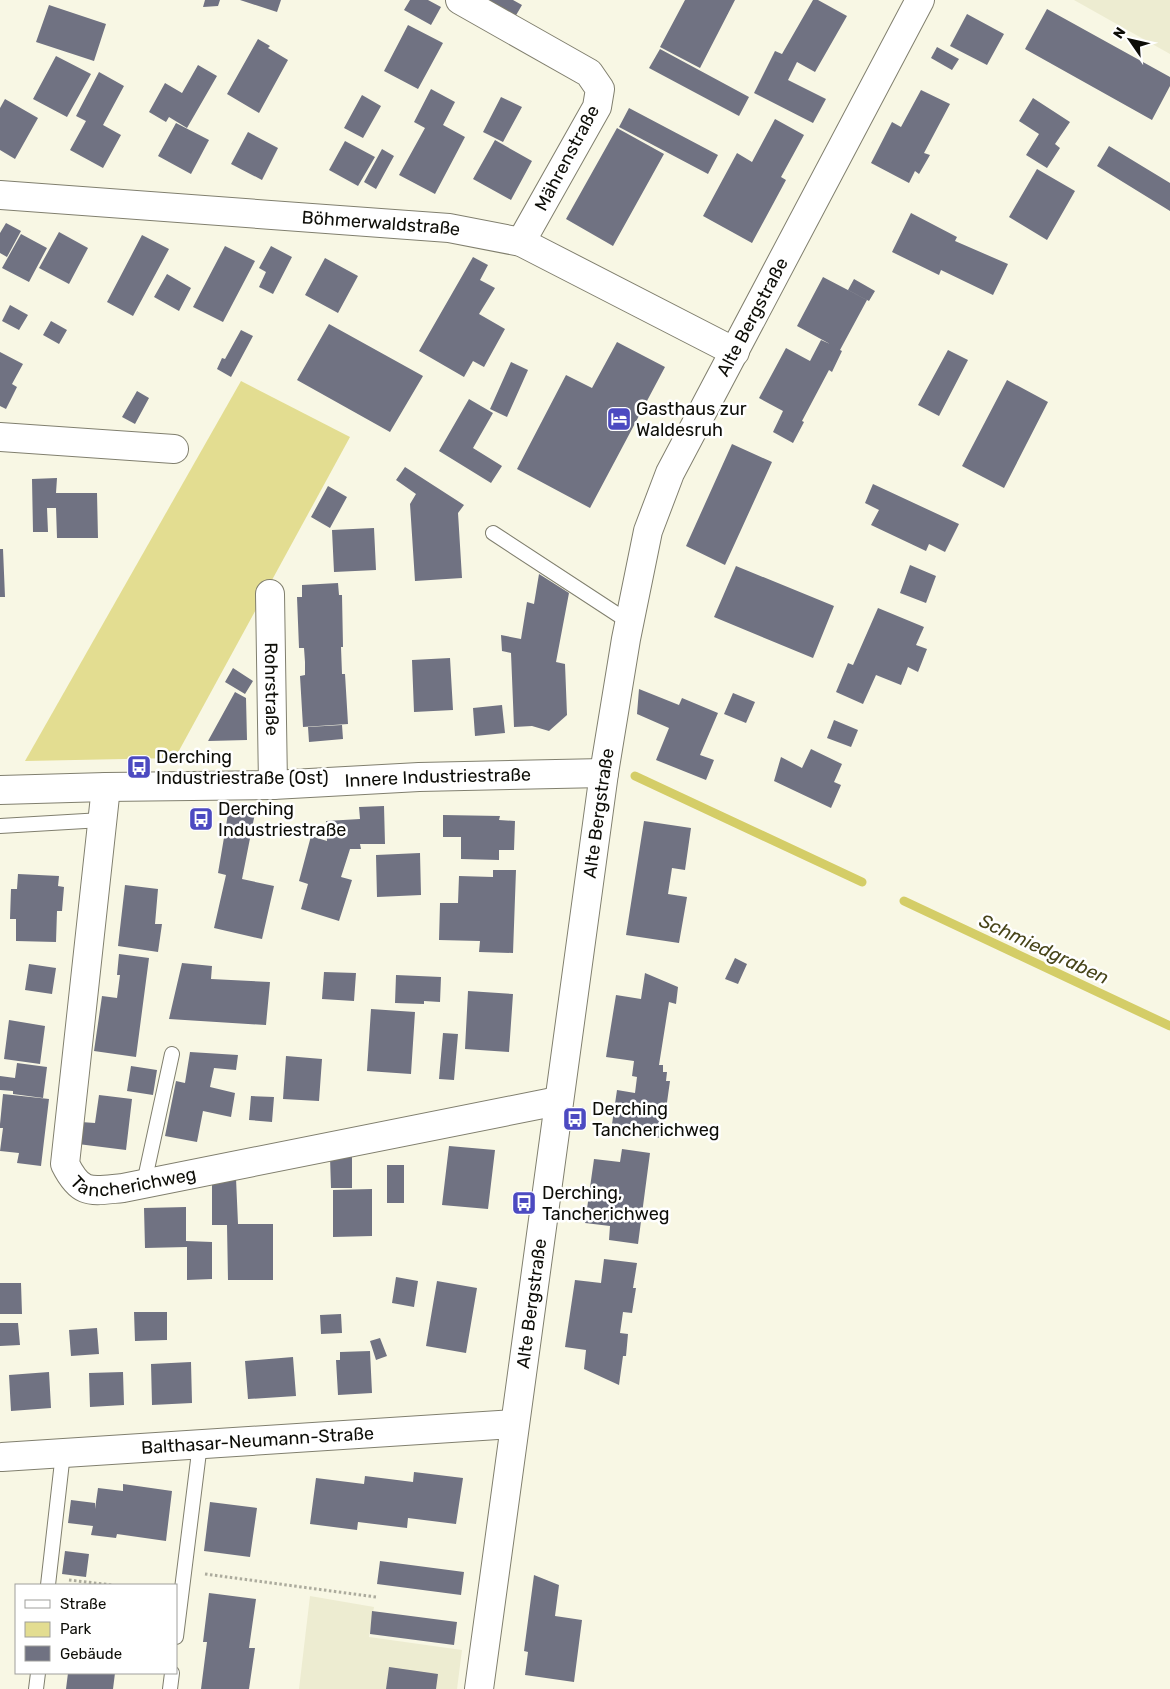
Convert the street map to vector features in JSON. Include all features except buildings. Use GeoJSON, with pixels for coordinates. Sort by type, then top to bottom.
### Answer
{"type":"FeatureCollection","features":[{"type":"Feature","properties":{"kind":"street","name":"Mährenstraße"},"geometry":{"type":"LineString","coordinates":[[460,0],[588,73],[600,89],[597,107],[521,242]]}},
{"type":"Feature","properties":{"kind":"street","name":"Alte Bergstraße"},"geometry":{"type":"LineString","coordinates":[[479,1689],[604,773],[629,622],[648,531],[670,473],[920,0]]}},
{"type":"Feature","properties":{"kind":"street","name":"Böhmerwaldstraße"},"geometry":{"type":"LineString","coordinates":[[0,195],[449,228],[521,242],[735,352]]}},
{"type":"Feature","properties":{"kind":"street"},"geometry":{"type":"LineString","coordinates":[[0,437],[174,449]]}},
{"type":"Feature","properties":{"kind":"street","name":"Rohrstraße"},"geometry":{"type":"LineString","coordinates":[[270,594],[273,785]]}},
{"type":"Feature","properties":{"kind":"street","name":"Innere Industriestraße"},"geometry":{"type":"LineString","coordinates":[[0,790],[106,786],[273,785],[419,777],[604,773]]}},
{"type":"Feature","properties":{"kind":"street","name":"Tancherichweg"},"geometry":{"type":"LineString","coordinates":[[106,786],[65,1164],[73,1181],[91,1191],[123,1188],[558,1101]]}},
{"type":"Feature","properties":{"kind":"street","name":"Balthasar-Neumann-Straße"},"geometry":{"type":"LineString","coordinates":[[2,1457],[514,1424]]}},
{"type":"Feature","properties":{"kind":"lane"},"geometry":{"type":"LineString","coordinates":[[493,533],[629,622]]}},
{"type":"Feature","properties":{"kind":"lane"},"geometry":{"type":"LineString","coordinates":[[0,826],[102,820]]}},
{"type":"Feature","properties":{"kind":"lane"},"geometry":{"type":"LineString","coordinates":[[144,1183],[172,1054]]}},
{"type":"Feature","properties":{"kind":"lane"},"geometry":{"type":"LineString","coordinates":[[178,1620],[200,1444]]}},
{"type":"Feature","properties":{"kind":"lane"},"geometry":{"type":"LineString","coordinates":[[48,1581],[63,1453]]}},
{"type":"Feature","properties":{"kind":"lane"},"geometry":{"type":"LineString","coordinates":[[36,1689],[38,1674]]}},
{"type":"Feature","properties":{"kind":"lane"},"geometry":{"type":"LineString","coordinates":[[170,1689],[172,1674]]}},
{"type":"Feature","properties":{"kind":"path"},"geometry":{"type":"LineString","coordinates":[[184,1571],[376,1597]]}},
{"type":"Feature","properties":{"kind":"path"},"geometry":{"type":"LineString","coordinates":[[48,1581],[96,1584]]}},
{"type":"Feature","properties":{"kind":"shaded area"},"geometry":{"type":"Polygon","coordinates":[[[1074,0],[1170,0],[1170,54],[1074,0]]]}},
{"type":"Feature","properties":{"kind":"shaded area"},"geometry":{"type":"Polygon","coordinates":[[[310,1596],[374,1607],[369,1637],[462,1650],[457,1689],[299,1689],[310,1596]]]}},
{"type":"Feature","properties":{"kind":"green space"},"geometry":{"type":"Polygon","coordinates":[[[241,381],[350,437],[175,758],[25,761],[241,381]]]}},
{"type":"Feature","properties":{"kind":"waterway","name":"Schmiedgraben"},"geometry":{"type":"LineString","coordinates":[[635,776],[862,882]]}},
{"type":"Feature","properties":{"kind":"waterway","name":"Schmiedgraben"},"geometry":{"type":"LineString","coordinates":[[904,901],[1170,1026]]}},
{"type":"Feature","properties":{"kind":"place","name":"Gasthaus zur Waldesruh"},"geometry":{"type":"Point","coordinates":[619,419]}},
{"type":"Feature","properties":{"kind":"place","name":"Derching Industriestraße (Ost)"},"geometry":{"type":"Point","coordinates":[139,767]}},
{"type":"Feature","properties":{"kind":"place","name":"Derching Industriestraße"},"geometry":{"type":"Point","coordinates":[201,819]}},
{"type":"Feature","properties":{"kind":"place","name":"Derching Tancherichweg"},"geometry":{"type":"Point","coordinates":[575,1119]}},
{"type":"Feature","properties":{"kind":"place","name":"Derching, Tancherichweg"},"geometry":{"type":"Point","coordinates":[524,1203]}}]}
